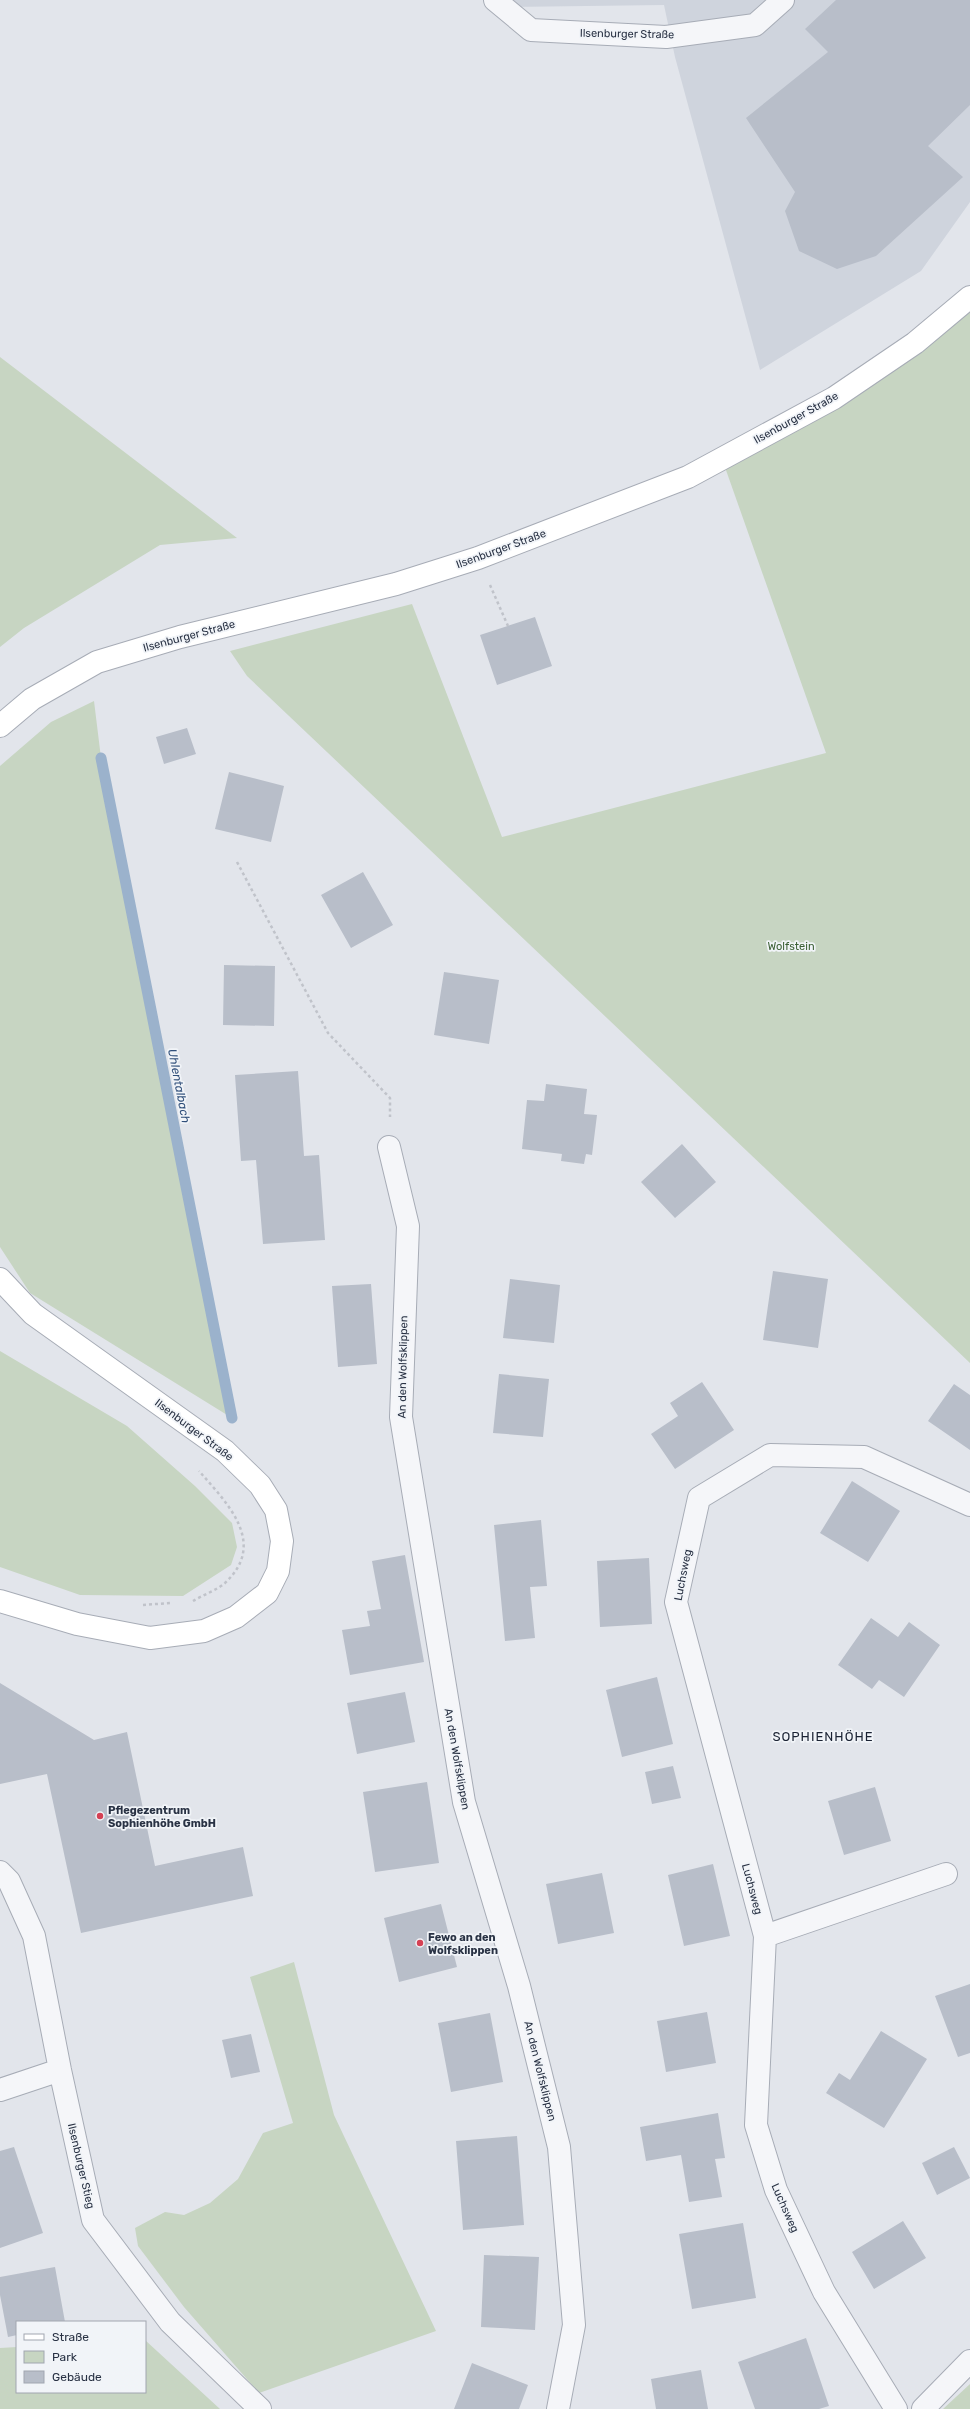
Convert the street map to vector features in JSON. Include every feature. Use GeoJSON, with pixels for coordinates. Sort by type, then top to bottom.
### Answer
{"type":"FeatureCollection","features":[{"type":"Feature","properties":{"kind":"main road","name":"Ilsenburger Straße"},"geometry":{"type":"LineString","coordinates":[[0,726],[32,699],[97,662],[180,637],[396,584],[478,558],[688,477],[834,398],[915,343],[970,297]]}},
{"type":"Feature","properties":{"kind":"main road","name":"Ilsenburger Straße"},"geometry":{"type":"LineString","coordinates":[[0,1279],[33,1314],[226,1451],[260,1485],[276,1510],[282,1541],[278,1571],[267,1594],[236,1617],[204,1631],[150,1638],[77,1624],[0,1601]]}},
{"type":"Feature","properties":{"kind":"street","name":"Ilsenburger Straße"},"geometry":{"type":"LineString","coordinates":[[496,0],[531,30],[666,37],[755,25],[783,0]]}},
{"type":"Feature","properties":{"kind":"street","name":"An den Wolfsklippen"},"geometry":{"type":"LineString","coordinates":[[389,1147],[408,1226],[401,1417],[462,1794],[519,1986],[559,2146],[574,2325],[558,2409]]}},
{"type":"Feature","properties":{"kind":"street","name":"Luchsweg"},"geometry":{"type":"LineString","coordinates":[[896,2409],[824,2292],[776,2190],[756,2125],[765,1936],[676,1602],[699,1498],[770,1455],[864,1457],[970,1505]]}},
{"type":"Feature","properties":{"kind":"street","name":"Ilsenburger Stieg"},"geometry":{"type":"LineString","coordinates":[[0,1872],[9,1881],[34,1936],[60,2070],[93,2220],[170,2322],[260,2409]]}},
{"type":"Feature","properties":{"kind":"street"},"geometry":{"type":"LineString","coordinates":[[765,1936],[946,1874]]}},
{"type":"Feature","properties":{"kind":"street"},"geometry":{"type":"LineString","coordinates":[[0,2090],[60,2070]]}},
{"type":"Feature","properties":{"kind":"street"},"geometry":{"type":"LineString","coordinates":[[923,2409],[970,2361]]}},
{"type":"Feature","properties":{"kind":"path"},"geometry":{"type":"LineString","coordinates":[[478,558],[508,626]]}},
{"type":"Feature","properties":{"kind":"path"},"geometry":{"type":"LineString","coordinates":[[237,862],[328,1033],[390,1098],[389,1147]]}},
{"type":"Feature","properties":{"kind":"path"},"geometry":{"type":"LineString","coordinates":[[190,1602],[224,1584],[238,1567],[244,1548],[243,1531],[227,1503],[194,1466]]}},
{"type":"Feature","properties":{"kind":"path"},"geometry":{"type":"LineString","coordinates":[[142,1605],[176,1603]]}},
{"type":"Feature","properties":{"kind":"shaded area"},"geometry":{"type":"Polygon","coordinates":[[[501,0],[970,0],[970,202],[921,271],[760,370],[675,57],[664,5],[509,7],[501,0]]]}},
{"type":"Feature","properties":{"kind":"green space","name":"Wolfstein"},"geometry":{"type":"Polygon","coordinates":[[[970,307],[970,1363],[247,676],[230,651],[412,604],[502,837],[826,753],[721,456],[970,307]]]}},
{"type":"Feature","properties":{"kind":"green space"},"geometry":{"type":"Polygon","coordinates":[[[0,357],[237,538],[160,545],[24,628],[0,647],[0,357]]]}},
{"type":"Feature","properties":{"kind":"green space"},"geometry":{"type":"Polygon","coordinates":[[[94,701],[101,758],[232,1418],[30,1293],[0,1247],[0,766],[51,722],[94,701]]]}},
{"type":"Feature","properties":{"kind":"green space"},"geometry":{"type":"Polygon","coordinates":[[[0,1351],[127,1426],[195,1486],[232,1523],[237,1547],[231,1565],[183,1596],[80,1595],[0,1567],[0,1351]]]}},
{"type":"Feature","properties":{"kind":"green space"},"geometry":{"type":"Polygon","coordinates":[[[294,1962],[334,2115],[436,2331],[259,2393],[184,2307],[138,2246],[135,2228],[165,2212],[184,2215],[210,2203],[238,2179],[263,2133],[293,2123],[250,1977],[294,1962]]]}},
{"type":"Feature","properties":{"kind":"green space"},"geometry":{"type":"Polygon","coordinates":[[[146,2341],[220,2409],[0,2409],[0,2348],[16,2347],[16,2393],[146,2393],[146,2341]]]}},
{"type":"Feature","properties":{"kind":"green space"},"geometry":{"type":"Polygon","coordinates":[[[970,2384],[970,2409],[943,2409],[970,2384]]]}},
{"type":"Feature","properties":{"kind":"building"},"geometry":{"type":"Polygon","coordinates":[[[836,0],[970,0],[970,105],[928,146],[963,177],[876,256],[837,269],[799,251],[785,211],[795,192],[746,118],[828,52],[805,29],[836,0]]]}},
{"type":"Feature","properties":{"kind":"building"},"geometry":{"type":"Polygon","coordinates":[[[535,617],[552,666],[497,685],[480,635],[535,617]]]}},
{"type":"Feature","properties":{"kind":"building"},"geometry":{"type":"Polygon","coordinates":[[[187,728],[196,754],[164,764],[156,737],[187,728]]]}},
{"type":"Feature","properties":{"kind":"building"},"geometry":{"type":"Polygon","coordinates":[[[229,772],[284,786],[271,842],[215,829],[229,772]]]}},
{"type":"Feature","properties":{"kind":"building"},"geometry":{"type":"Polygon","coordinates":[[[363,872],[393,925],[351,948],[321,895],[363,872]]]}},
{"type":"Feature","properties":{"kind":"building"},"geometry":{"type":"Polygon","coordinates":[[[224,965],[275,966],[274,1026],[223,1025],[224,965]]]}},
{"type":"Feature","properties":{"kind":"building"},"geometry":{"type":"Polygon","coordinates":[[[444,972],[499,980],[489,1044],[434,1035],[444,972]]]}},
{"type":"Feature","properties":{"kind":"building"},"geometry":{"type":"Polygon","coordinates":[[[298,1071],[304,1156],[319,1155],[325,1240],[263,1244],[256,1160],[241,1161],[235,1075],[298,1071]]]}},
{"type":"Feature","properties":{"kind":"building"},"geometry":{"type":"Polygon","coordinates":[[[546,1084],[587,1089],[584,1114],[597,1115],[592,1155],[586,1154],[584,1164],[561,1161],[562,1154],[522,1149],[527,1100],[544,1101],[546,1084]]]}},
{"type":"Feature","properties":{"kind":"building"},"geometry":{"type":"Polygon","coordinates":[[[682,1144],[716,1182],[675,1218],[641,1182],[682,1144]]]}},
{"type":"Feature","properties":{"kind":"building"},"geometry":{"type":"Polygon","coordinates":[[[773,1271],[828,1279],[818,1348],[763,1340],[773,1271]]]}},
{"type":"Feature","properties":{"kind":"building"},"geometry":{"type":"Polygon","coordinates":[[[510,1279],[560,1285],[554,1343],[503,1338],[510,1279]]]}},
{"type":"Feature","properties":{"kind":"building"},"geometry":{"type":"Polygon","coordinates":[[[371,1284],[377,1364],[338,1367],[332,1286],[371,1284]]]}},
{"type":"Feature","properties":{"kind":"building"},"geometry":{"type":"Polygon","coordinates":[[[499,1374],[549,1379],[543,1437],[493,1433],[499,1374]]]}},
{"type":"Feature","properties":{"kind":"building"},"geometry":{"type":"Polygon","coordinates":[[[702,1382],[734,1430],[675,1469],[651,1434],[678,1416],[670,1403],[702,1382]]]}},
{"type":"Feature","properties":{"kind":"building"},"geometry":{"type":"Polygon","coordinates":[[[954,1384],[970,1395],[970,1450],[928,1421],[954,1384]]]}},
{"type":"Feature","properties":{"kind":"building"},"geometry":{"type":"Polygon","coordinates":[[[852,1481],[900,1511],[868,1562],[820,1533],[852,1481]]]}},
{"type":"Feature","properties":{"kind":"building"},"geometry":{"type":"Polygon","coordinates":[[[541,1520],[547,1586],[530,1587],[535,1638],[505,1641],[494,1525],[541,1520]]]}},
{"type":"Feature","properties":{"kind":"building"},"geometry":{"type":"Polygon","coordinates":[[[405,1555],[424,1662],[350,1675],[342,1630],[370,1626],[367,1611],[381,1609],[372,1561],[405,1555]]]}},
{"type":"Feature","properties":{"kind":"building"},"geometry":{"type":"Polygon","coordinates":[[[649,1558],[652,1624],[600,1627],[597,1561],[649,1558]]]}},
{"type":"Feature","properties":{"kind":"building"},"geometry":{"type":"Polygon","coordinates":[[[871,1618],[898,1637],[909,1622],[940,1645],[904,1697],[879,1680],[872,1689],[838,1665],[871,1618]]]}},
{"type":"Feature","properties":{"kind":"building"},"geometry":{"type":"Polygon","coordinates":[[[657,1677],[673,1744],[622,1757],[606,1690],[657,1677]]]}},
{"type":"Feature","properties":{"kind":"building","name":"Pflegezentrum Sophienhöhe GmbH"},"geometry":{"type":"Polygon","coordinates":[[[0,1683],[94,1740],[127,1732],[155,1866],[243,1847],[253,1896],[81,1933],[47,1774],[0,1784],[0,1683]]]}},
{"type":"Feature","properties":{"kind":"building"},"geometry":{"type":"Polygon","coordinates":[[[405,1692],[415,1742],[357,1754],[347,1703],[405,1692]]]}},
{"type":"Feature","properties":{"kind":"building"},"geometry":{"type":"Polygon","coordinates":[[[673,1766],[681,1798],[652,1804],[645,1772],[673,1766]]]}},
{"type":"Feature","properties":{"kind":"building"},"geometry":{"type":"Polygon","coordinates":[[[427,1782],[439,1863],[375,1872],[363,1792],[427,1782]]]}},
{"type":"Feature","properties":{"kind":"building"},"geometry":{"type":"Polygon","coordinates":[[[875,1787],[891,1841],[844,1855],[828,1801],[875,1787]]]}},
{"type":"Feature","properties":{"kind":"building"},"geometry":{"type":"Polygon","coordinates":[[[713,1864],[730,1936],[684,1946],[668,1875],[713,1864]]]}},
{"type":"Feature","properties":{"kind":"building"},"geometry":{"type":"Polygon","coordinates":[[[602,1873],[614,1933],[558,1944],[546,1884],[602,1873]]]}},
{"type":"Feature","properties":{"kind":"building","name":"Fewo an den Wolfsklippen"},"geometry":{"type":"Polygon","coordinates":[[[441,1904],[457,1967],[399,1982],[384,1918],[441,1904]]]}},
{"type":"Feature","properties":{"kind":"building"},"geometry":{"type":"Polygon","coordinates":[[[970,1984],[970,2053],[958,2057],[935,1996],[970,1984]]]}},
{"type":"Feature","properties":{"kind":"building"},"geometry":{"type":"Polygon","coordinates":[[[707,2012],[716,2063],[666,2072],[657,2021],[707,2012]]]}},
{"type":"Feature","properties":{"kind":"building"},"geometry":{"type":"Polygon","coordinates":[[[490,2013],[503,2082],[451,2092],[438,2023],[490,2013]]]}},
{"type":"Feature","properties":{"kind":"building"},"geometry":{"type":"Polygon","coordinates":[[[881,2031],[927,2059],[884,2128],[826,2093],[839,2073],[850,2080],[881,2031]]]}},
{"type":"Feature","properties":{"kind":"building"},"geometry":{"type":"Polygon","coordinates":[[[251,2034],[260,2072],[231,2078],[222,2040],[251,2034]]]}},
{"type":"Feature","properties":{"kind":"building"},"geometry":{"type":"Polygon","coordinates":[[[718,2113],[725,2158],[715,2159],[722,2197],[689,2202],[681,2155],[646,2161],[640,2127],[718,2113]]]}},
{"type":"Feature","properties":{"kind":"building"},"geometry":{"type":"Polygon","coordinates":[[[517,2136],[524,2225],[463,2230],[456,2141],[517,2136]]]}},
{"type":"Feature","properties":{"kind":"building"},"geometry":{"type":"Polygon","coordinates":[[[14,2147],[43,2233],[0,2248],[0,2151],[14,2147]]]}},
{"type":"Feature","properties":{"kind":"building"},"geometry":{"type":"Polygon","coordinates":[[[954,2147],[970,2178],[937,2195],[922,2163],[954,2147]]]}},
{"type":"Feature","properties":{"kind":"building"},"geometry":{"type":"Polygon","coordinates":[[[903,2221],[926,2258],[874,2289],[852,2252],[903,2221]]]}},
{"type":"Feature","properties":{"kind":"building"},"geometry":{"type":"Polygon","coordinates":[[[743,2223],[756,2298],[692,2309],[679,2234],[743,2223]]]}},
{"type":"Feature","properties":{"kind":"building"},"geometry":{"type":"Polygon","coordinates":[[[484,2255],[539,2257],[535,2330],[481,2327],[484,2255]]]}},
{"type":"Feature","properties":{"kind":"building"},"geometry":{"type":"Polygon","coordinates":[[[55,2267],[65,2321],[16,2321],[16,2335],[8,2337],[0,2295],[0,2277],[55,2267]]]}},
{"type":"Feature","properties":{"kind":"building"},"geometry":{"type":"Polygon","coordinates":[[[806,2338],[829,2406],[819,2409],[755,2409],[738,2362],[806,2338]]]}},
{"type":"Feature","properties":{"kind":"building"},"geometry":{"type":"Polygon","coordinates":[[[472,2363],[528,2385],[519,2409],[454,2409],[472,2363]]]}},
{"type":"Feature","properties":{"kind":"building"},"geometry":{"type":"Polygon","coordinates":[[[701,2370],[708,2409],[656,2409],[651,2379],[701,2370]]]}},
{"type":"Feature","properties":{"kind":"waterway","name":"Uhlentalbach"},"geometry":{"type":"LineString","coordinates":[[101,758],[232,1418]]}},
{"type":"Feature","properties":{"kind":"place","name":"Pflegezentrum Sophienhöhe GmbH"},"geometry":{"type":"Point","coordinates":[100,1816]}},
{"type":"Feature","properties":{"kind":"place","name":"Fewo an den Wolfsklippen"},"geometry":{"type":"Point","coordinates":[420,1943]}},
{"type":"Feature","properties":{"kind":"district","name":"SOPHIENHÖHE"},"geometry":{"type":"Point","coordinates":[823,1736]}}]}
